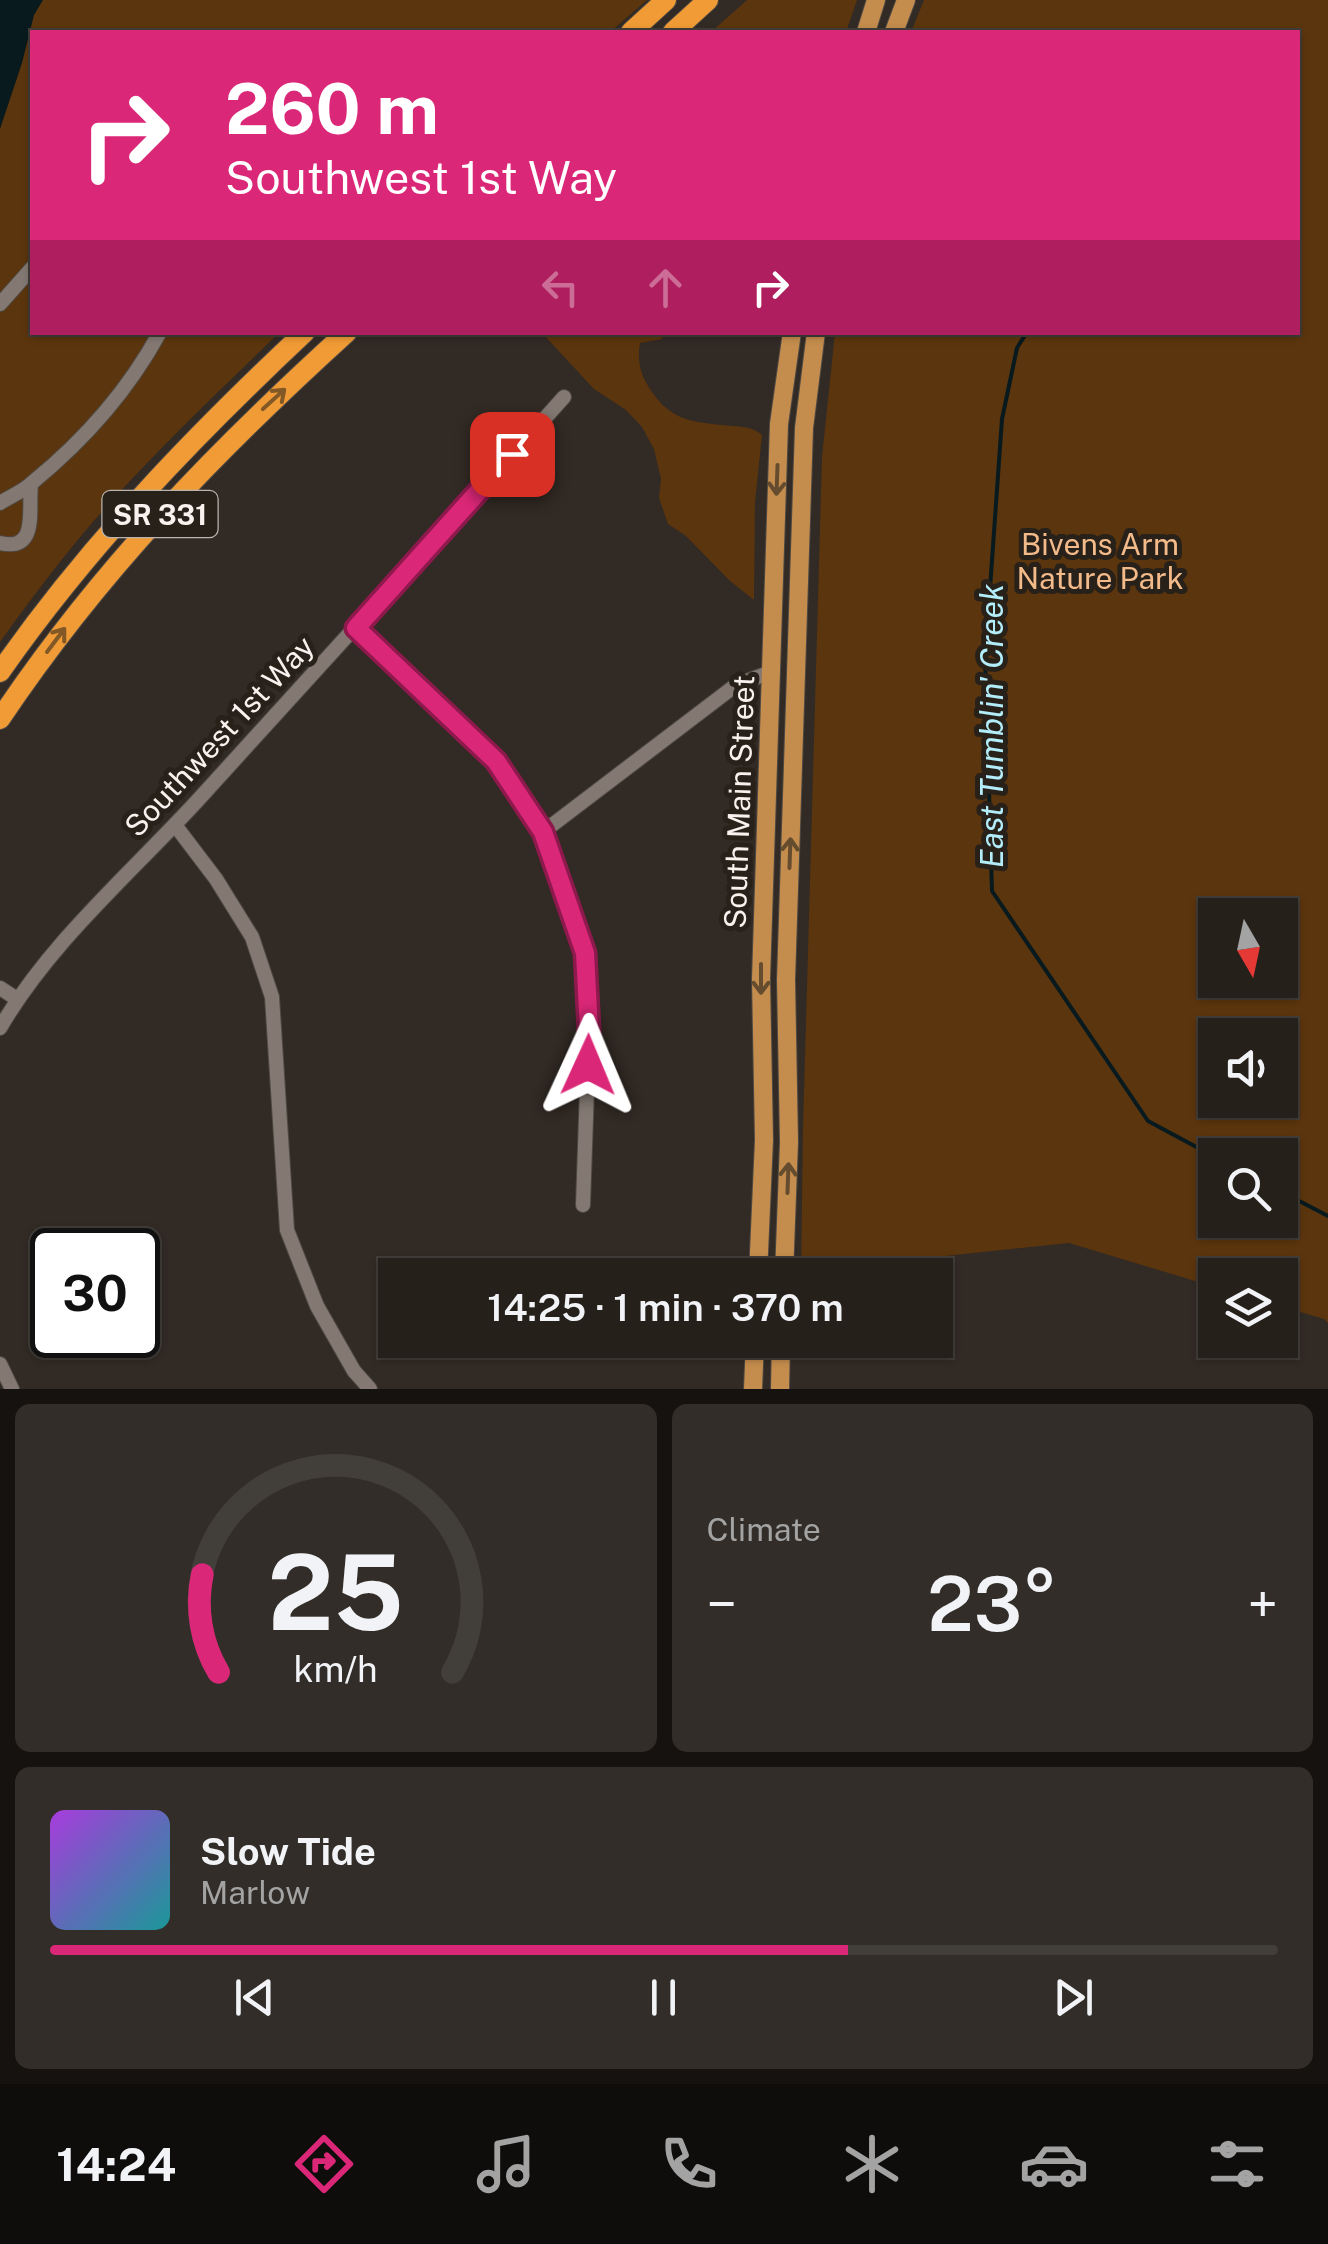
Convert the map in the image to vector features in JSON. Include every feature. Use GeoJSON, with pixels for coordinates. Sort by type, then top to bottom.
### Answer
{"type":"FeatureCollection","features":[{"type":"Feature","properties":{"kind":"highway"},"geometry":{"type":"LineString","coordinates":[[633,30],[666,0]]}},
{"type":"Feature","properties":{"kind":"highway"},"geometry":{"type":"LineString","coordinates":[[675,30],[708,0]]}},
{"type":"Feature","properties":{"kind":"highway","name":"SR 331"},"geometry":{"type":"LineString","coordinates":[[0,672],[80,565],[132,504],[202,430],[302,335]]}},
{"type":"Feature","properties":{"kind":"highway","name":"SR 331"},"geometry":{"type":"LineString","coordinates":[[0,720],[65,627],[136,540],[262,409],[344,335]]}},
{"type":"Feature","properties":{"kind":"main road"},"geometry":{"type":"LineString","coordinates":[[867,30],[876,0]]}},
{"type":"Feature","properties":{"kind":"main road"},"geometry":{"type":"LineString","coordinates":[[895,30],[906,0]]}},
{"type":"Feature","properties":{"kind":"main road","name":"South Main Street"},"geometry":{"type":"LineString","coordinates":[[759,1258],[764,1140],[761,979],[779,424],[792,335]]}},
{"type":"Feature","properties":{"kind":"main road","name":"South Main Street"},"geometry":{"type":"LineString","coordinates":[[785,1258],[789,1142],[786,980],[804,428],[816,335]]}},
{"type":"Feature","properties":{"kind":"main road"},"geometry":{"type":"LineString","coordinates":[[785,383],[809,384]]}},
{"type":"Feature","properties":{"kind":"main road"},"geometry":{"type":"LineString","coordinates":[[771,672],[796,672]]}},
{"type":"Feature","properties":{"kind":"main road"},"geometry":{"type":"LineString","coordinates":[[753,1389],[754,1358]]}},
{"type":"Feature","properties":{"kind":"main road"},"geometry":{"type":"LineString","coordinates":[[780,1389],[781,1358]]}},
{"type":"Feature","properties":{"kind":"street"},"geometry":{"type":"LineString","coordinates":[[0,304],[30,270]]}},
{"type":"Feature","properties":{"kind":"street"},"geometry":{"type":"LineString","coordinates":[[0,503],[31,485],[90,428],[158,335]]}},
{"type":"Feature","properties":{"kind":"street","name":"Southwest 1st Way"},"geometry":{"type":"LineString","coordinates":[[0,1028],[47,960],[356,628],[564,397]]}},
{"type":"Feature","properties":{"kind":"street"},"geometry":{"type":"LineString","coordinates":[[0,543],[16,544],[26,538],[31,485]]}},
{"type":"Feature","properties":{"kind":"street"},"geometry":{"type":"LineString","coordinates":[[356,628],[496,761],[543,832],[585,953],[589,1030],[583,1204]]}},
{"type":"Feature","properties":{"kind":"street"},"geometry":{"type":"LineString","coordinates":[[543,832],[736,685],[771,672]]}},
{"type":"Feature","properties":{"kind":"street"},"geometry":{"type":"LineString","coordinates":[[175,825],[216,879],[252,937],[272,997],[287,1230],[317,1306],[354,1371],[370,1389]]}},
{"type":"Feature","properties":{"kind":"street"},"geometry":{"type":"LineString","coordinates":[[0,988],[17,999]]}},
{"type":"Feature","properties":{"kind":"street"},"geometry":{"type":"LineString","coordinates":[[0,1364],[12,1389]]}},
{"type":"Feature","properties":{"kind":"green space"},"geometry":{"type":"Polygon","coordinates":[[[0,0],[647,0],[612,30],[30,30],[30,335],[277,335],[105,508],[0,642],[0,0]]]}},
{"type":"Feature","properties":{"kind":"green space"},"geometry":{"type":"Polygon","coordinates":[[[747,0],[857,0],[847,30],[713,30],[747,0]]]}},
{"type":"Feature","properties":{"kind":"green space","name":"Bivens Arm Nature Park"},"geometry":{"type":"Polygon","coordinates":[[[924,0],[1328,0],[1328,1323],[1298,1311],[1298,1258],[1198,1258],[1198,1282],[1069,1243],[926,1258],[801,1258],[822,457],[835,335],[1300,335],[1300,30],[912,30],[924,0]]]}},
{"type":"Feature","properties":{"kind":"green space"},"geometry":{"type":"Polygon","coordinates":[[[544,335],[663,335],[662,339],[640,343],[639,349],[642,372],[658,400],[685,419],[748,428],[762,435],[755,502],[754,600],[668,524],[659,498],[661,479],[654,449],[642,427],[626,410],[594,389],[544,335]]]}},
{"type":"Feature","properties":{"kind":"shaded area"},"geometry":{"type":"Polygon","coordinates":[[[0,0],[43,0],[34,15],[0,129],[0,0]]]}},
{"type":"Feature","properties":{"kind":"waterway","name":"East Tumblin' Creek"},"geometry":{"type":"LineString","coordinates":[[1025,335],[1017,348],[1002,419],[985,659],[992,891],[1148,1121],[1198,1148]]}},
{"type":"Feature","properties":{"kind":"waterway","name":"East Tumblin' Creek"},"geometry":{"type":"LineString","coordinates":[[1298,1200],[1328,1216]]}},
{"type":"Feature","properties":{"kind":"route"},"geometry":{"type":"LineString","coordinates":[[512,454],[356,628],[496,761],[543,832],[585,953],[588,1065]]}}]}
